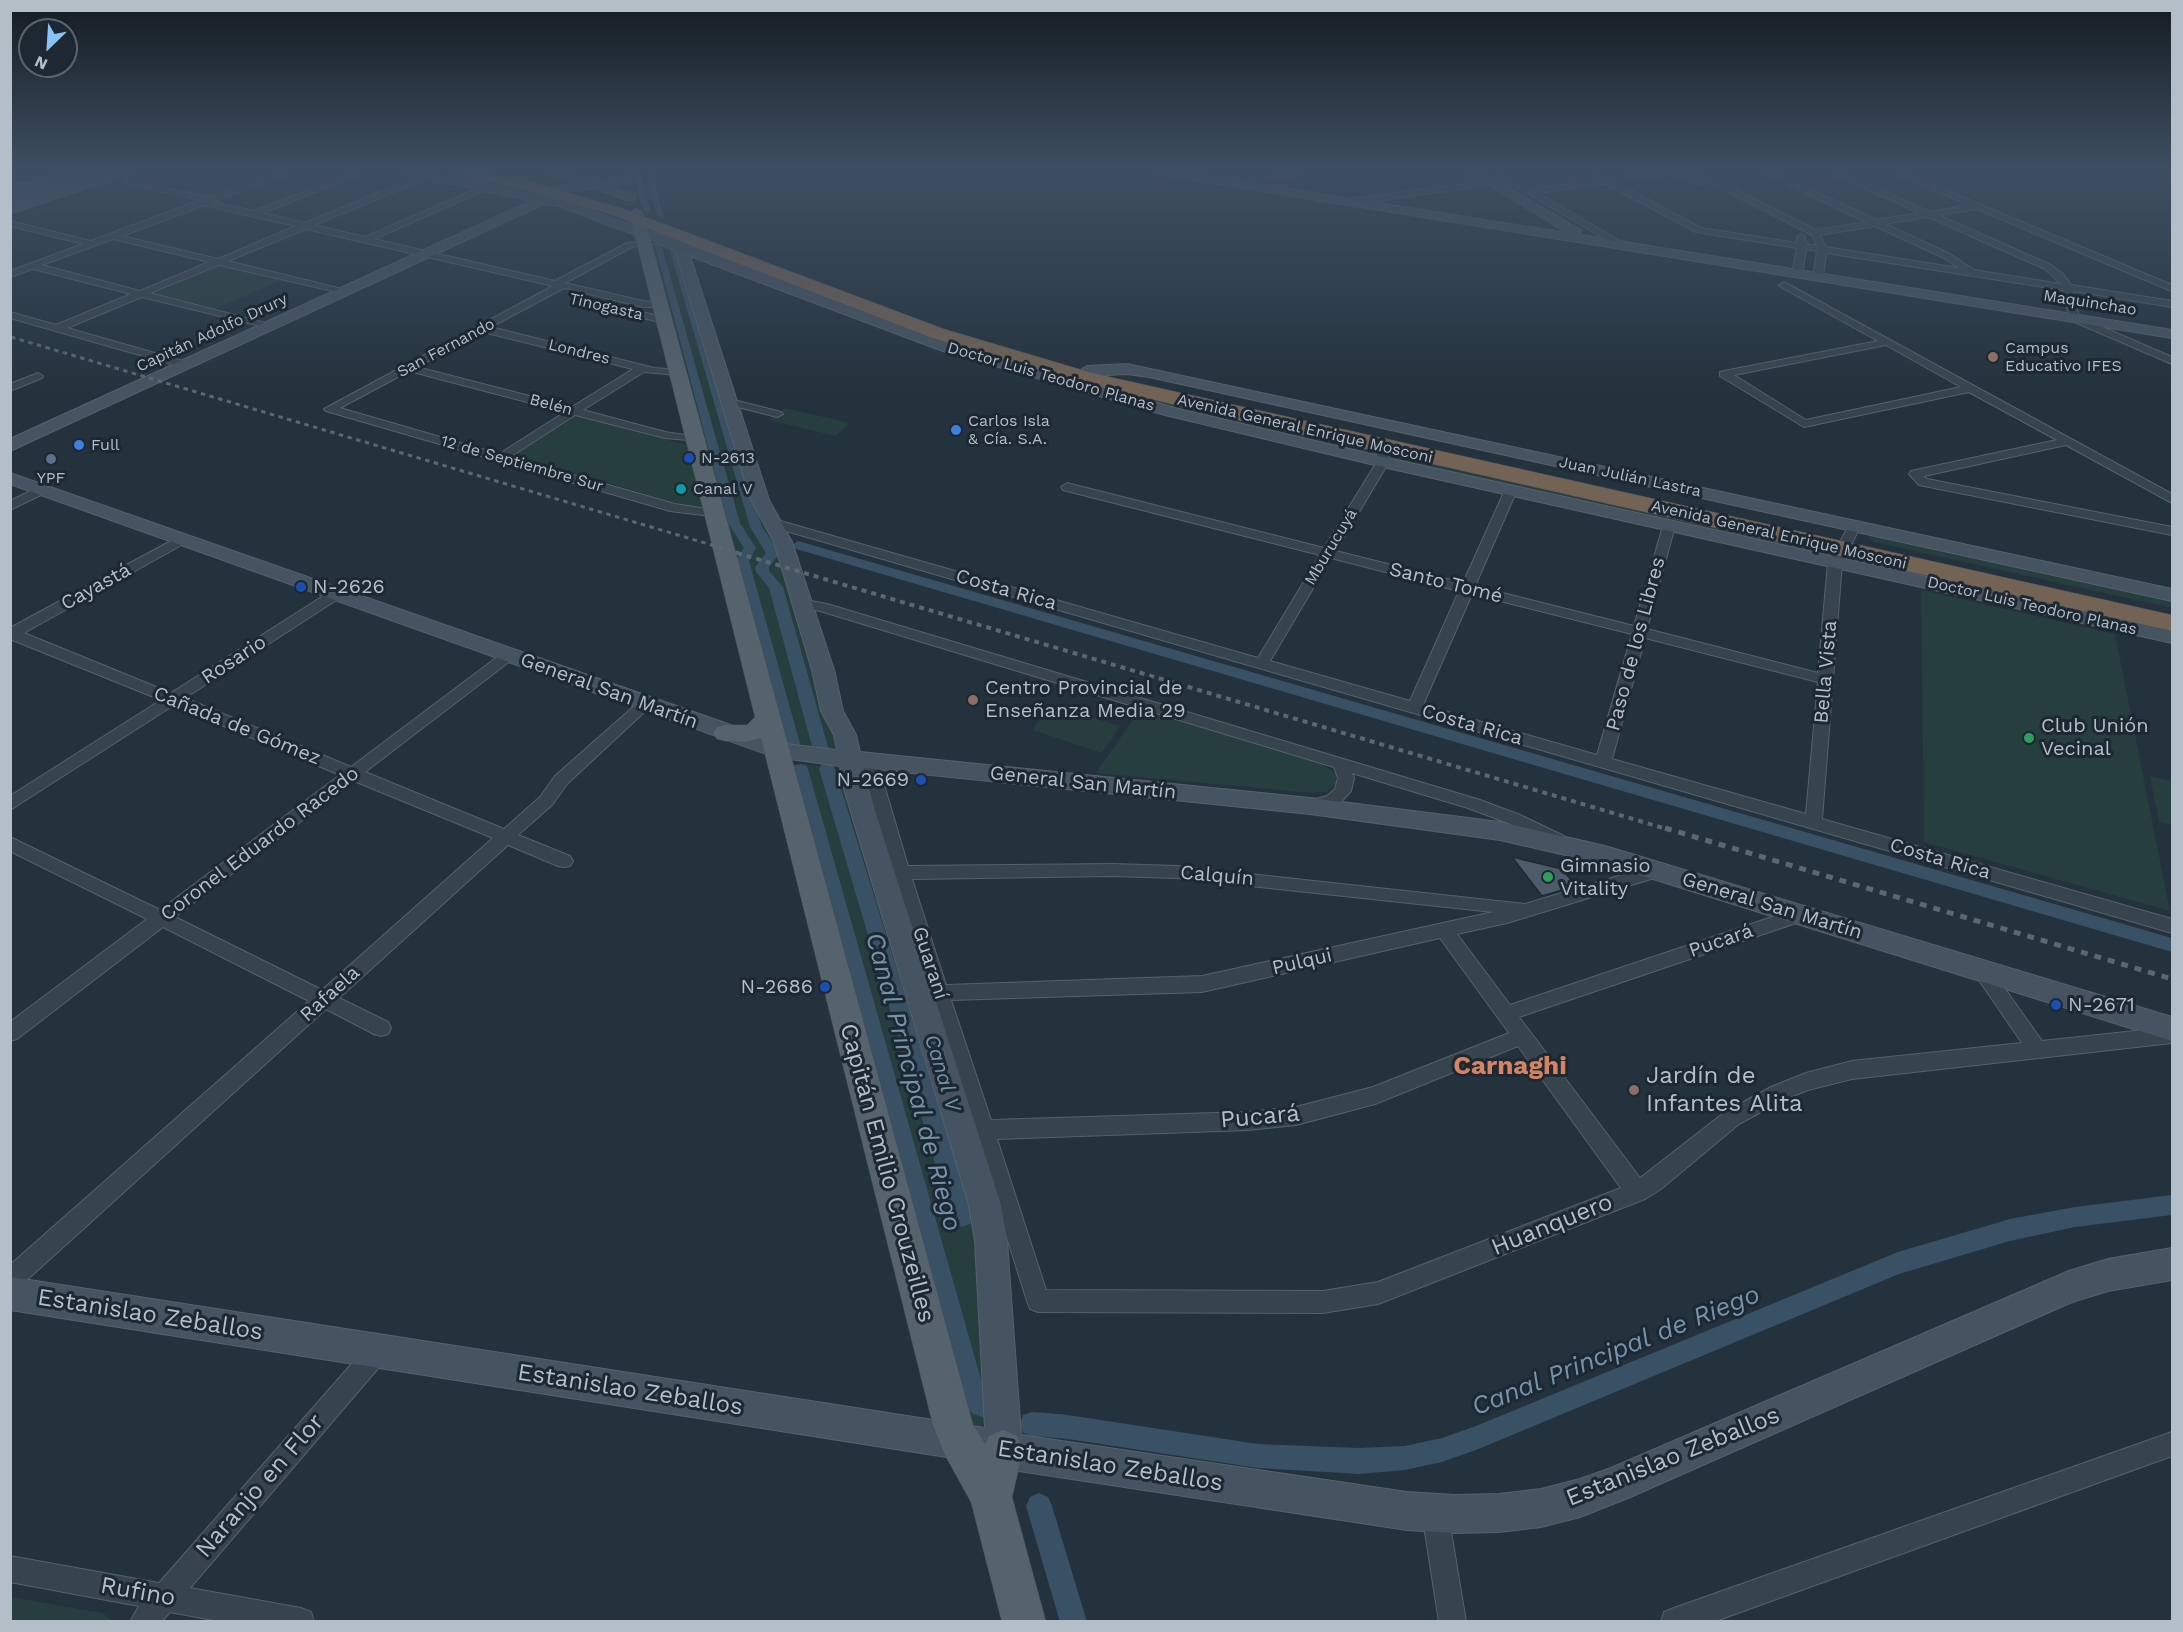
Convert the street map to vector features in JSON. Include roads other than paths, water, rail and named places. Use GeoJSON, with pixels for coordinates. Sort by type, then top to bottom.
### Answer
{"type":"FeatureCollection","features":[{"type":"Feature","properties":{"kind":"highway","name":"Avenida General Enrique Mosconi"},"geometry":{"type":"LineString","coordinates":[[703,246],[937,333],[1040,365],[1144,392],[1360,441],[2172,615]]}},
{"type":"Feature","properties":{"kind":"highway","name":"Avenida General Enrique Mosconi"},"geometry":{"type":"LineString","coordinates":[[705,246],[932,324],[1087,371],[1845,545],[2172,623]]}},
{"type":"Feature","properties":{"kind":"highway"},"geometry":{"type":"LineString","coordinates":[[744,271],[776,272]]}},
{"type":"Feature","properties":{"kind":"main road","name":"Capitán Emilio Crouzeilles"},"geometry":{"type":"LineString","coordinates":[[646,246],[959,1441],[976,1467],[991,1497],[1024,1622]]}},
{"type":"Feature","properties":{"kind":"main road"},"geometry":{"type":"LineString","coordinates":[[726,733],[756,732],[766,723],[768,716]]}},
{"type":"Feature","properties":{"kind":"main road"},"geometry":{"type":"LineString","coordinates":[[991,1497],[1003,1450]]}},
{"type":"Feature","properties":{"kind":"street"},"geometry":{"type":"LineString","coordinates":[[10,274],[87,246]]}},
{"type":"Feature","properties":{"kind":"street"},"geometry":{"type":"LineString","coordinates":[[154,246],[343,292]]}},
{"type":"Feature","properties":{"kind":"street"},"geometry":{"type":"LineString","coordinates":[[58,328],[257,246]]}},
{"type":"Feature","properties":{"kind":"street","name":"Tinogasta"},"geometry":{"type":"LineString","coordinates":[[391,246],[643,304],[663,312]]}},
{"type":"Feature","properties":{"kind":"street","name":"Capitán Adolfo Drury"},"geometry":{"type":"LineString","coordinates":[[10,446],[442,246]]}},
{"type":"Feature","properties":{"kind":"street","name":"San Fernando"},"geometry":{"type":"LineString","coordinates":[[330,409],[547,293],[628,246]]}},
{"type":"Feature","properties":{"kind":"street","name":"Doctor Luis Teodoro Planas"},"geometry":{"type":"LineString","coordinates":[[673,246],[684,254],[707,257],[924,339],[1001,364],[1180,414],[1669,526],[1845,545],[2172,638]]}},
{"type":"Feature","properties":{"kind":"street","name":"Maquinchao"},"geometry":{"type":"LineString","coordinates":[[1623,246],[2172,334]]}},
{"type":"Feature","properties":{"kind":"street"},"geometry":{"type":"LineString","coordinates":[[1797,274],[1802,246]]}},
{"type":"Feature","properties":{"kind":"street"},"geometry":{"type":"LineString","coordinates":[[1803,246],[2172,304]]}},
{"type":"Feature","properties":{"kind":"street"},"geometry":{"type":"LineString","coordinates":[[1925,246],[1955,260],[1972,273]]}},
{"type":"Feature","properties":{"kind":"street"},"geometry":{"type":"LineString","coordinates":[[2002,246],[2048,267],[2060,276],[2077,319],[2172,361]]}},
{"type":"Feature","properties":{"kind":"street"},"geometry":{"type":"LineString","coordinates":[[2074,246],[2172,288]]}},
{"type":"Feature","properties":{"kind":"street"},"geometry":{"type":"LineString","coordinates":[[1818,277],[1821,249]]}},
{"type":"Feature","properties":{"kind":"street"},"geometry":{"type":"LineString","coordinates":[[684,254],[760,500],[783,542],[823,670],[832,711],[860,760],[860,803],[988,1216],[1005,1429],[1003,1450]]}},
{"type":"Feature","properties":{"kind":"street"},"geometry":{"type":"LineString","coordinates":[[387,256],[409,261]]}},
{"type":"Feature","properties":{"kind":"street"},"geometry":{"type":"LineString","coordinates":[[34,266],[269,327]]}},
{"type":"Feature","properties":{"kind":"street"},"geometry":{"type":"LineString","coordinates":[[1784,285],[2172,499]]}},
{"type":"Feature","properties":{"kind":"street","name":"Tinogasta"},"geometry":{"type":"LineString","coordinates":[[547,293],[663,312]]}},
{"type":"Feature","properties":{"kind":"street"},"geometry":{"type":"LineString","coordinates":[[10,315],[186,365]]}},
{"type":"Feature","properties":{"kind":"street","name":"Londres"},"geometry":{"type":"LineString","coordinates":[[481,328],[659,372],[678,372]]}},
{"type":"Feature","properties":{"kind":"street"},"geometry":{"type":"LineString","coordinates":[[1887,342],[1724,374],[1804,424],[1971,388]]}},
{"type":"Feature","properties":{"kind":"street","name":"Belén"},"geometry":{"type":"LineString","coordinates":[[408,368],[670,436],[695,439]]}},
{"type":"Feature","properties":{"kind":"street"},"geometry":{"type":"LineString","coordinates":[[500,458],[642,368]]}},
{"type":"Feature","properties":{"kind":"street"},"geometry":{"type":"LineString","coordinates":[[10,388],[38,376]]}},
{"type":"Feature","properties":{"kind":"street"},"geometry":{"type":"LineString","coordinates":[[730,402],[777,414]]}},
{"type":"Feature","properties":{"kind":"street","name":"12 de Septiembre Sur"},"geometry":{"type":"LineString","coordinates":[[330,409],[683,510],[715,514]]}},
{"type":"Feature","properties":{"kind":"street"},"geometry":{"type":"LineString","coordinates":[[1360,441],[1382,452],[1385,457],[1383,462]]}},
{"type":"Feature","properties":{"kind":"street"},"geometry":{"type":"LineString","coordinates":[[2068,441],[1915,474],[1923,482],[2172,531]]}},
{"type":"Feature","properties":{"kind":"street","name":"Mburucuyá"},"geometry":{"type":"LineString","coordinates":[[1261,664],[1383,462]]}},
{"type":"Feature","properties":{"kind":"street","name":"General San Martín"},"geometry":{"type":"LineString","coordinates":[[10,478],[777,750],[799,755],[1310,806],[1462,825],[1570,846],[2172,1029]]}},
{"type":"Feature","properties":{"kind":"street","name":"Santo Tomé"},"geometry":{"type":"LineString","coordinates":[[1067,487],[1825,679]]}},
{"type":"Feature","properties":{"kind":"street"},"geometry":{"type":"LineString","coordinates":[[10,506],[43,489]]}},
{"type":"Feature","properties":{"kind":"street"},"geometry":{"type":"LineString","coordinates":[[1413,708],[1511,490]]}},
{"type":"Feature","properties":{"kind":"street","name":"Costa Rica"},"geometry":{"type":"LineString","coordinates":[[772,523],[2172,926]]}},
{"type":"Feature","properties":{"kind":"street","name":"Paso de los Libres"},"geometry":{"type":"LineString","coordinates":[[1603,762],[1669,526]]}},
{"type":"Feature","properties":{"kind":"street","name":"Cayastá"},"geometry":{"type":"LineString","coordinates":[[12,634],[182,539]]}},
{"type":"Feature","properties":{"kind":"street"},"geometry":{"type":"LineString","coordinates":[[1845,545],[2172,594]]}},
{"type":"Feature","properties":{"kind":"street","name":"Bella Vista"},"geometry":{"type":"LineString","coordinates":[[1813,823],[1825,679],[1845,545]]}},
{"type":"Feature","properties":{"kind":"street","name":"Rosario"},"geometry":{"type":"LineString","coordinates":[[10,804],[336,594]]}},
{"type":"Feature","properties":{"kind":"street"},"geometry":{"type":"LineString","coordinates":[[801,603],[822,607],[1493,810],[1570,846]]}},
{"type":"Feature","properties":{"kind":"street","name":"Cañada de Gómez"},"geometry":{"type":"LineString","coordinates":[[12,634],[564,861]]}},
{"type":"Feature","properties":{"kind":"street","name":"Coronel Eduardo Racedo"},"geometry":{"type":"LineString","coordinates":[[10,1033],[509,655]]}},
{"type":"Feature","properties":{"kind":"street","name":"Rafaela"},"geometry":{"type":"LineString","coordinates":[[14,1293],[323,999],[546,801],[568,773],[645,704]]}},
{"type":"Feature","properties":{"kind":"street","name":"Guaraní"},"geometry":{"type":"LineString","coordinates":[[860,760],[901,873],[1038,1301]]}},
{"type":"Feature","properties":{"kind":"street"},"geometry":{"type":"LineString","coordinates":[[1310,806],[1332,801],[1343,791],[1346,778],[1341,764]]}},
{"type":"Feature","properties":{"kind":"street"},"geometry":{"type":"LineString","coordinates":[[10,843],[381,1028]]}},
{"type":"Feature","properties":{"kind":"street","name":"Calquín"},"geometry":{"type":"LineString","coordinates":[[901,873],[1113,870],[1176,872],[1531,910]]}},
{"type":"Feature","properties":{"kind":"street","name":"Pulqui"},"geometry":{"type":"LineString","coordinates":[[939,993],[1202,984],[1531,910],[1655,871]]}},
{"type":"Feature","properties":{"kind":"street","name":"Pucará"},"geometry":{"type":"LineString","coordinates":[[1506,1014],[1799,915]]}},
{"type":"Feature","properties":{"kind":"street"},"geometry":{"type":"LineString","coordinates":[[1443,929],[1637,1192]]}},
{"type":"Feature","properties":{"kind":"street"},"geometry":{"type":"LineString","coordinates":[[1982,970],[2036,1048]]}},
{"type":"Feature","properties":{"kind":"street","name":"Huanquero"},"geometry":{"type":"LineString","coordinates":[[1038,1301],[1323,1302],[1353,1299],[1401,1285],[1637,1192],[1661,1176],[1732,1118],[1778,1093],[1806,1082],[1852,1070],[2036,1048],[2172,1035]]}},
{"type":"Feature","properties":{"kind":"street","name":"Pucará"},"geometry":{"type":"LineString","coordinates":[[983,1130],[1248,1121],[1296,1116],[1375,1095],[1522,1036]]}},
{"type":"Feature","properties":{"kind":"street","name":"Estanislao Zeballos"},"geometry":{"type":"LineString","coordinates":[[14,1293],[959,1441],[1003,1450],[1407,1511],[1499,1513],[1541,1508],[1580,1498],[1626,1481],[2069,1287],[2108,1275],[2172,1264]]}},
{"type":"Feature","properties":{"kind":"street","name":"Naranjo en Flor"},"geometry":{"type":"LineString","coordinates":[[143,1622],[378,1351]]}},
{"type":"Feature","properties":{"kind":"street"},"geometry":{"type":"LineString","coordinates":[[1674,1622],[2172,1444]]}},
{"type":"Feature","properties":{"kind":"street"},"geometry":{"type":"LineString","coordinates":[[1435,1513],[1454,1622]]}},
{"type":"Feature","properties":{"kind":"street","name":"Rufino"},"geometry":{"type":"LineString","coordinates":[[10,1569],[301,1622]]}},
{"type":"Feature","properties":{"kind":"waterway","name":"Canal Principal de Riego"},"geometry":{"type":"LineString","coordinates":[[658,246],[734,523],[750,548],[748,553]]}},
{"type":"Feature","properties":{"kind":"waterway","name":"Canal V"},"geometry":{"type":"LineString","coordinates":[[672,249],[756,527],[773,553],[769,560]]}},
{"type":"Feature","properties":{"kind":"waterway"},"geometry":{"type":"LineString","coordinates":[[798,545],[2172,945]]}},
{"type":"Feature","properties":{"kind":"waterway","name":"Canal Principal de Riego"},"geometry":{"type":"LineString","coordinates":[[744,556],[742,561],[793,747]]}},
{"type":"Feature","properties":{"kind":"waterway","name":"Canal V"},"geometry":{"type":"LineString","coordinates":[[765,563],[762,567],[763,572],[776,587],[821,750]]}},
{"type":"Feature","properties":{"kind":"waterway","name":"Canal Principal de Riego"},"geometry":{"type":"LineString","coordinates":[[800,769],[974,1397],[982,1405]]}},
{"type":"Feature","properties":{"kind":"waterway","name":"Canal V"},"geometry":{"type":"LineString","coordinates":[[827,769],[962,1217]]}},
{"type":"Feature","properties":{"kind":"waterway","name":"Canal Principal de Riego"},"geometry":{"type":"LineString","coordinates":[[1032,1424],[1068,1427],[1258,1456],[1359,1461],[1405,1458],[1442,1450],[1476,1438],[1898,1263],[2010,1230],[2075,1217],[2172,1205]]}},
{"type":"Feature","properties":{"kind":"waterway","name":"Canal Principal de Riego"},"geometry":{"type":"LineString","coordinates":[[1040,1416],[1062,1418],[1068,1427]]}},
{"type":"Feature","properties":{"kind":"waterway","name":"Canal V"},"geometry":{"type":"LineString","coordinates":[[1039,1506],[1074,1622]]}},
{"type":"Feature","properties":{"kind":"railway"},"geometry":{"type":"LineString","coordinates":[[10,337],[16,339]]}},
{"type":"Feature","properties":{"kind":"railway"},"geometry":{"type":"LineString","coordinates":[[11,337],[742,554]]}},
{"type":"Feature","properties":{"kind":"railway"},"geometry":{"type":"LineString","coordinates":[[737,553],[1670,830]]}},
{"type":"Feature","properties":{"kind":"railway"},"geometry":{"type":"LineString","coordinates":[[1665,828],[2172,979]]}},
{"type":"Feature","properties":{"kind":"place","name":"Campus Educativo IFES"},"geometry":{"type":"Point","coordinates":[1993,357]}},
{"type":"Feature","properties":{"kind":"place","name":"Carlos Isla & Cía. S.A."},"geometry":{"type":"Point","coordinates":[956,430]}},
{"type":"Feature","properties":{"kind":"place","name":"Full"},"geometry":{"type":"Point","coordinates":[79,445]}},
{"type":"Feature","properties":{"kind":"place","name":"N-2613"},"geometry":{"type":"Point","coordinates":[689,458]}},
{"type":"Feature","properties":{"kind":"place","name":"YPF"},"geometry":{"type":"Point","coordinates":[51,459]}},
{"type":"Feature","properties":{"kind":"place","name":"Canal V"},"geometry":{"type":"Point","coordinates":[681,489]}},
{"type":"Feature","properties":{"kind":"place","name":"N-2626"},"geometry":{"type":"Point","coordinates":[301,587]}},
{"type":"Feature","properties":{"kind":"place","name":"Centro Provincial de Enseñanza Media 29"},"geometry":{"type":"Point","coordinates":[973,700]}},
{"type":"Feature","properties":{"kind":"place","name":"Club Unión Vecinal"},"geometry":{"type":"Point","coordinates":[2029,738]}},
{"type":"Feature","properties":{"kind":"place","name":"N-2669"},"geometry":{"type":"Point","coordinates":[921,780]}},
{"type":"Feature","properties":{"kind":"place","name":"Gimnasio Vitality"},"geometry":{"type":"Point","coordinates":[1548,877]}},
{"type":"Feature","properties":{"kind":"place","name":"N-2686"},"geometry":{"type":"Point","coordinates":[825,987]}},
{"type":"Feature","properties":{"kind":"place","name":"N-2671"},"geometry":{"type":"Point","coordinates":[2056,1005]}},
{"type":"Feature","properties":{"kind":"place","name":"Jardín de Infantes Alita"},"geometry":{"type":"Point","coordinates":[1634,1090]}},
{"type":"Feature","properties":{"kind":"district","name":"Carnaghi"},"geometry":{"type":"Point","coordinates":[1510,1066]}}]}
